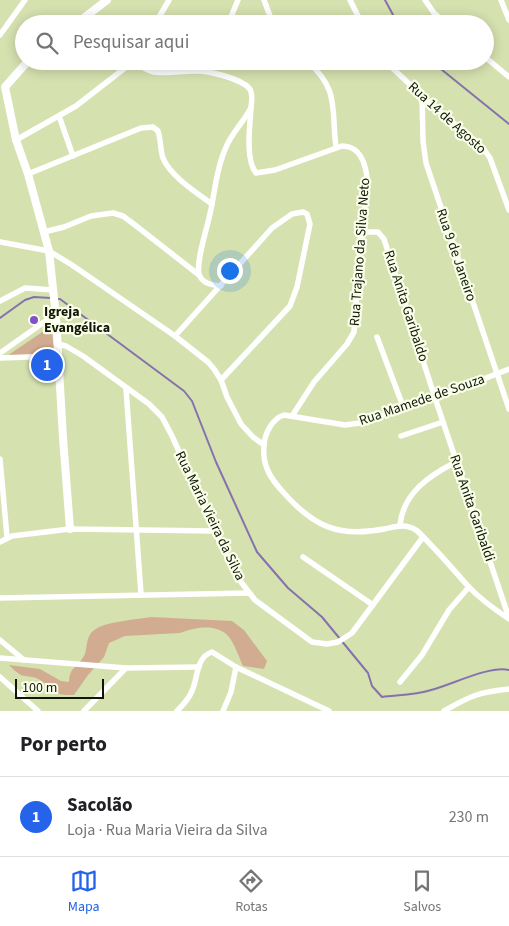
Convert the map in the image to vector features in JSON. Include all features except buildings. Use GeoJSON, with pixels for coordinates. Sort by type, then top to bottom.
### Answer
{"type":"FeatureCollection","features":[{"type":"Feature","properties":{"kind":"street"},"geometry":{"type":"LineString","coordinates":[[0,35],[25,0]]}},
{"type":"Feature","properties":{"kind":"street"},"geometry":{"type":"LineString","coordinates":[[88,15],[107,0]]}},
{"type":"Feature","properties":{"kind":"street"},"geometry":{"type":"LineString","coordinates":[[160,15],[169,0]]}},
{"type":"Feature","properties":{"kind":"street"},"geometry":{"type":"LineString","coordinates":[[232,15],[238,0]]}},
{"type":"Feature","properties":{"kind":"street"},"geometry":{"type":"LineString","coordinates":[[264,0],[270,15]]}},
{"type":"Feature","properties":{"kind":"street"},"geometry":{"type":"LineString","coordinates":[[350,0],[358,15]]}},
{"type":"Feature","properties":{"kind":"street"},"geometry":{"type":"LineString","coordinates":[[425,0],[436,15]]}},
{"type":"Feature","properties":{"kind":"street"},"geometry":{"type":"LineString","coordinates":[[501,0],[509,20]]}},
{"type":"Feature","properties":{"kind":"street"},"geometry":{"type":"LineString","coordinates":[[494,64],[509,77]]}},
{"type":"Feature","properties":{"kind":"street"},"geometry":{"type":"LineString","coordinates":[[19,70],[2,88],[49,251],[56,317],[70,529]]}},
{"type":"Feature","properties":{"kind":"street"},"geometry":{"type":"LineString","coordinates":[[16,140],[76,106],[123,70]]}},
{"type":"Feature","properties":{"kind":"street"},"geometry":{"type":"LineString","coordinates":[[150,70],[160,72],[196,70],[244,84],[251,93],[252,98],[250,108],[250,154],[252,167],[256,173],[275,170],[336,147],[330,89],[322,75],[317,70]]}},
{"type":"Feature","properties":{"kind":"street","name":"Rua 14 de Agosto"},"geometry":{"type":"LineString","coordinates":[[395,70],[483,148],[490,158],[509,210]]}},
{"type":"Feature","properties":{"kind":"street","name":"Rua 9 de Janeiro"},"geometry":{"type":"LineString","coordinates":[[422,96],[423,141],[426,164],[509,409]]}},
{"type":"Feature","properties":{"kind":"street"},"geometry":{"type":"LineString","coordinates":[[199,275],[202,246],[223,153],[233,133],[250,108]]}},
{"type":"Feature","properties":{"kind":"street"},"geometry":{"type":"LineString","coordinates":[[59,116],[73,156]]}},
{"type":"Feature","properties":{"kind":"street"},"geometry":{"type":"LineString","coordinates":[[28,174],[141,128],[153,128],[158,131],[163,159],[167,165],[192,190],[212,204]]}},
{"type":"Feature","properties":{"kind":"street","name":"Rua Trajano da Silva Neto"},"geometry":{"type":"LineString","coordinates":[[292,416],[314,382],[347,344],[354,332],[366,170],[359,152],[347,146],[336,147]]}},
{"type":"Feature","properties":{"kind":"street"},"geometry":{"type":"LineString","coordinates":[[175,336],[272,228],[292,214],[303,212],[307,214],[310,224],[297,287],[290,306],[221,380]]}},
{"type":"Feature","properties":{"kind":"street"},"geometry":{"type":"LineString","coordinates":[[44,232],[64,227],[91,216],[113,213],[123,216],[199,275],[204,282],[221,286]]}},
{"type":"Feature","properties":{"kind":"street","name":"Rua Anita Garibaldo"},"geometry":{"type":"LineString","coordinates":[[361,232],[378,232],[384,239],[435,398]]}},
{"type":"Feature","properties":{"kind":"street"},"geometry":{"type":"LineString","coordinates":[[0,242],[49,251],[175,336],[208,362],[221,380],[227,397],[241,424],[253,437],[264,445]]}},
{"type":"Feature","properties":{"kind":"street"},"geometry":{"type":"LineString","coordinates":[[0,301],[25,288],[53,290]]}},
{"type":"Feature","properties":{"kind":"street"},"geometry":{"type":"LineString","coordinates":[[0,353],[47,320],[56,317]]}},
{"type":"Feature","properties":{"kind":"street"},"geometry":{"type":"LineString","coordinates":[[377,337],[404,409]]}},
{"type":"Feature","properties":{"kind":"street","name":"Rua Maria Vieira da Silva"},"geometry":{"type":"LineString","coordinates":[[58,344],[66,346],[83,356],[149,404],[162,417],[214,531],[249,593],[255,600],[312,642],[327,644],[338,642],[352,633],[423,537]]}},
{"type":"Feature","properties":{"kind":"street"},"geometry":{"type":"LineString","coordinates":[[0,358],[58,356]]}},
{"type":"Feature","properties":{"kind":"street","name":"Rua Mamede de Souza"},"geometry":{"type":"LineString","coordinates":[[292,416],[345,425],[360,423],[435,398],[509,369]]}},
{"type":"Feature","properties":{"kind":"street"},"geometry":{"type":"LineString","coordinates":[[126,389],[141,594]]}},
{"type":"Feature","properties":{"kind":"street","name":"Rua Anita Garibaldi"},"geometry":{"type":"LineString","coordinates":[[435,398],[509,618]]}},
{"type":"Feature","properties":{"kind":"street"},"geometry":{"type":"LineString","coordinates":[[292,416],[277,417],[269,428],[264,445],[265,463],[270,477],[288,497],[313,520],[340,530],[358,532],[400,525],[416,530],[469,587],[494,610],[509,618]]}},
{"type":"Feature","properties":{"kind":"street"},"geometry":{"type":"LineString","coordinates":[[401,436],[443,422]]}},
{"type":"Feature","properties":{"kind":"street"},"geometry":{"type":"LineString","coordinates":[[0,459],[7,537]]}},
{"type":"Feature","properties":{"kind":"street"},"geometry":{"type":"LineString","coordinates":[[400,525],[403,510],[409,498],[421,484],[456,462]]}},
{"type":"Feature","properties":{"kind":"street"},"geometry":{"type":"LineString","coordinates":[[0,542],[7,537],[70,529],[214,531]]}},
{"type":"Feature","properties":{"kind":"street"},"geometry":{"type":"LineString","coordinates":[[303,557],[373,604]]}},
{"type":"Feature","properties":{"kind":"street"},"geometry":{"type":"LineString","coordinates":[[400,682],[422,655],[449,610],[469,587]]}},
{"type":"Feature","properties":{"kind":"street"},"geometry":{"type":"LineString","coordinates":[[0,598],[249,593]]}},
{"type":"Feature","properties":{"kind":"street"},"geometry":{"type":"LineString","coordinates":[[0,640],[24,660]]}},
{"type":"Feature","properties":{"kind":"street"},"geometry":{"type":"LineString","coordinates":[[177,711],[186,703],[192,693],[198,666],[203,657],[212,652],[236,667],[329,711]]}},
{"type":"Feature","properties":{"kind":"street"},"geometry":{"type":"LineString","coordinates":[[0,658],[126,668],[198,666]]}},
{"type":"Feature","properties":{"kind":"street"},"geometry":{"type":"LineString","coordinates":[[224,711],[231,692],[236,667]]}},
{"type":"Feature","properties":{"kind":"street"},"geometry":{"type":"LineString","coordinates":[[84,711],[126,668]]}},
{"type":"Feature","properties":{"kind":"street"},"geometry":{"type":"LineString","coordinates":[[0,677],[38,711]]}},
{"type":"Feature","properties":{"kind":"street"},"geometry":{"type":"LineString","coordinates":[[444,711],[472,695],[509,689]]}},
{"type":"Feature","properties":{"kind":"shaded area"},"geometry":{"type":"Polygon","coordinates":[[[51,326],[55,353],[7,356],[51,326]]]}},
{"type":"Feature","properties":{"kind":"shaded area"},"geometry":{"type":"Polygon","coordinates":[[[151,617],[232,621],[244,630],[267,661],[264,669],[243,666],[229,637],[219,630],[212,628],[192,629],[180,633],[125,636],[109,643],[104,657],[74,695],[54,692],[40,680],[21,675],[9,665],[40,669],[61,681],[69,682],[72,671],[84,656],[89,636],[96,629],[110,623],[151,617]]]}},
{"type":"Feature","properties":{"kind":"waterway"},"geometry":{"type":"LineString","coordinates":[[385,0],[393,15]]}},
{"type":"Feature","properties":{"kind":"waterway"},"geometry":{"type":"LineString","coordinates":[[442,70],[509,124]]}},
{"type":"Feature","properties":{"kind":"waterway"},"geometry":{"type":"LineString","coordinates":[[0,318],[25,300],[34,297],[51,298]]}},
{"type":"Feature","properties":{"kind":"waterway"},"geometry":{"type":"LineString","coordinates":[[56,299],[60,299],[184,391],[192,401],[216,462],[257,552],[288,588],[322,617],[368,673],[372,686],[382,697],[425,692],[492,670],[509,670]]}},
{"type":"Feature","properties":{"kind":"place","name":"Igreja Evangélica"},"geometry":{"type":"Point","coordinates":[34,320]}},
{"type":"Feature","properties":{"kind":"place","name":"Sacolão"},"geometry":{"type":"Point","coordinates":[47,365]}}]}
